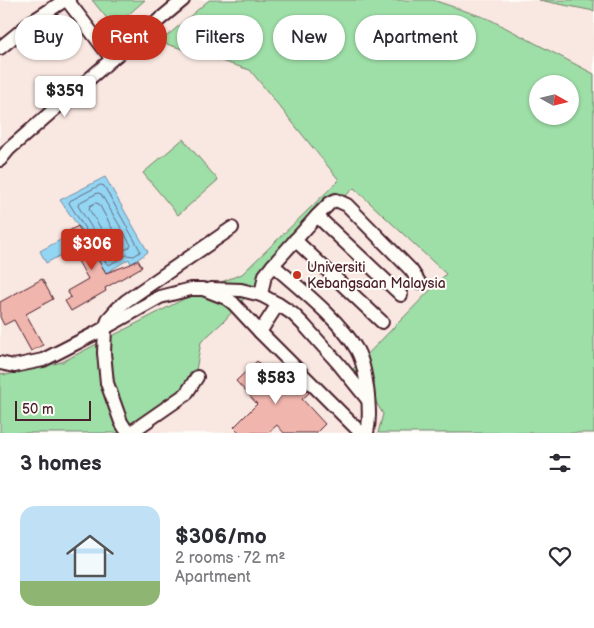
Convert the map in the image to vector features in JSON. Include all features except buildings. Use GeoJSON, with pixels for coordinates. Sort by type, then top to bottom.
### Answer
{"type":"FeatureCollection","features":[{"type":"Feature","properties":{"kind":"street"},"geometry":{"type":"LineString","coordinates":[[0,48],[33,21],[66,0],[92,33]]}},
{"type":"Feature","properties":{"kind":"street"},"geometry":{"type":"LineString","coordinates":[[165,15],[183,0]]}},
{"type":"Feature","properties":{"kind":"street"},"geometry":{"type":"LineString","coordinates":[[0,160],[9,149],[110,60]]}},
{"type":"Feature","properties":{"kind":"street"},"geometry":{"type":"LineString","coordinates":[[261,295],[265,275],[317,216],[330,203],[336,200],[347,205],[411,270],[420,282]]}},
{"type":"Feature","properties":{"kind":"street"},"geometry":{"type":"LineString","coordinates":[[317,216],[401,295]]}},
{"type":"Feature","properties":{"kind":"street"},"geometry":{"type":"LineString","coordinates":[[197,377],[186,394],[129,433],[121,422],[107,382],[104,353],[105,328],[109,318],[126,301],[232,228]]}},
{"type":"Feature","properties":{"kind":"street"},"geometry":{"type":"LineString","coordinates":[[295,240],[382,322]]}},
{"type":"Feature","properties":{"kind":"street"},"geometry":{"type":"LineString","coordinates":[[273,265],[326,313],[357,350],[364,367],[368,400],[370,419],[367,433]]}},
{"type":"Feature","properties":{"kind":"street"},"geometry":{"type":"LineString","coordinates":[[0,363],[14,366],[43,360],[160,297],[191,289],[218,288],[241,290],[261,295],[293,314],[338,363],[368,400]]}},
{"type":"Feature","properties":{"kind":"street"},"geometry":{"type":"LineString","coordinates":[[203,289],[226,298],[233,303],[361,433]]}},
{"type":"Feature","properties":{"kind":"street"},"geometry":{"type":"LineString","coordinates":[[233,303],[241,290]]}},
{"type":"Feature","properties":{"kind":"street"},"geometry":{"type":"LineString","coordinates":[[260,332],[278,304]]}},
{"type":"Feature","properties":{"kind":"shaded area","name":"Universiti Kebangsaan Malaysia"},"geometry":{"type":"Polygon","coordinates":[[[0,0],[594,0],[594,433],[0,433],[0,0]]]}},
{"type":"Feature","properties":{"kind":"green space"},"geometry":{"type":"Polygon","coordinates":[[[92,0],[145,0],[128,15],[104,15],[92,0]]]}},
{"type":"Feature","properties":{"kind":"green space"},"geometry":{"type":"Polygon","coordinates":[[[209,0],[433,0],[489,19],[594,74],[594,433],[378,433],[383,414],[361,377],[353,369],[446,274],[354,188],[297,240],[224,321],[201,342],[194,382],[138,433],[0,433],[0,373],[6,375],[62,362],[203,289],[242,274],[339,180],[250,70],[218,60],[263,60],[263,15],[192,15],[209,0]]]}},
{"type":"Feature","properties":{"kind":"green space"},"geometry":{"type":"Polygon","coordinates":[[[539,0],[594,0],[594,11],[539,0]]]}},
{"type":"Feature","properties":{"kind":"green space"},"geometry":{"type":"Polygon","coordinates":[[[177,27],[177,47],[167,44],[167,36],[177,27]]]}},
{"type":"Feature","properties":{"kind":"green space"},"geometry":{"type":"Polygon","coordinates":[[[183,139],[218,180],[178,215],[143,173],[183,139]]]}},
{"type":"Feature","properties":{"kind":"water"},"geometry":{"type":"Polygon","coordinates":[[[105,177],[148,252],[131,264],[129,259],[106,273],[60,200],[105,177]]]}},
{"type":"Feature","properties":{"kind":"water"},"geometry":{"type":"Polygon","coordinates":[[[64,238],[71,250],[46,263],[40,251],[64,238]]]}},
{"type":"Feature","properties":{"kind":"place","name":"Universiti Kebangsaan Malaysia"},"geometry":{"type":"Point","coordinates":[297,275]}}]}
